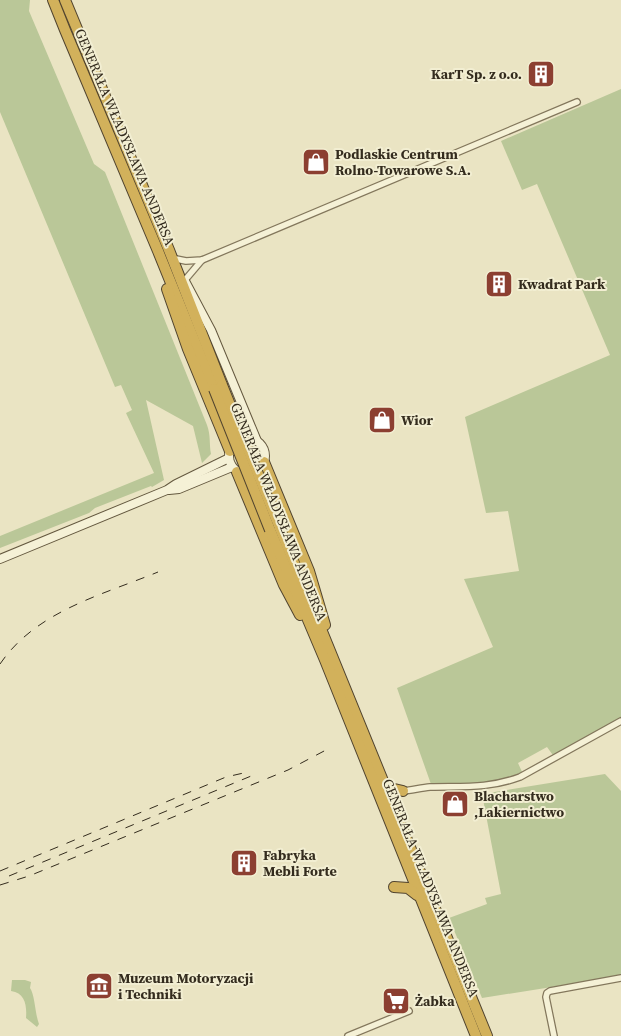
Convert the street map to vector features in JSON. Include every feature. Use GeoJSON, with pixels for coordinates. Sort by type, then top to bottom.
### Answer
{"type":"FeatureCollection","features":[{"type":"Feature","properties":{"kind":"highway","name":"GENERAŁA WŁADYSŁAWA ANDERSA"},"geometry":{"type":"LineString","coordinates":[[53,0],[164,251]]}},
{"type":"Feature","properties":{"kind":"highway","name":"GENERAŁA WŁADYSŁAWA ANDERSA"},"geometry":{"type":"LineString","coordinates":[[65,0],[275,528],[329,659],[385,784],[487,1036]]}},
{"type":"Feature","properties":{"kind":"highway"},"geometry":{"type":"LineString","coordinates":[[184,280],[176,259],[164,251],[161,268],[180,328],[229,455]]}},
{"type":"Feature","properties":{"kind":"highway"},"geometry":{"type":"LineString","coordinates":[[264,462],[313,582],[330,640],[329,659]]}},
{"type":"Feature","properties":{"kind":"highway"},"geometry":{"type":"LineString","coordinates":[[235,469],[284,585],[316,647],[329,659]]}},
{"type":"Feature","properties":{"kind":"highway","name":"GENERAŁA WŁADYSŁAWA ANDERSA"},"geometry":{"type":"LineString","coordinates":[[329,659],[419,897],[476,1036]]}},
{"type":"Feature","properties":{"kind":"highway"},"geometry":{"type":"LineString","coordinates":[[385,784],[390,788],[403,791]]}},
{"type":"Feature","properties":{"kind":"highway"},"geometry":{"type":"LineString","coordinates":[[393,807],[403,791]]}},
{"type":"Feature","properties":{"kind":"highway"},"geometry":{"type":"LineString","coordinates":[[407,866],[403,877],[394,888],[408,888],[419,897]]}},
{"type":"Feature","properties":{"kind":"street"},"geometry":{"type":"LineString","coordinates":[[176,259],[186,261],[202,260],[577,102]]}},
{"type":"Feature","properties":{"kind":"street"},"geometry":{"type":"LineString","coordinates":[[202,260],[184,280],[211,330],[256,441],[264,450],[264,462],[255,472],[246,474],[235,469],[229,455]]}},
{"type":"Feature","properties":{"kind":"street"},"geometry":{"type":"LineString","coordinates":[[0,559],[167,490],[229,455],[234,444],[240,440],[249,438],[256,441]]}},
{"type":"Feature","properties":{"kind":"street"},"geometry":{"type":"LineString","coordinates":[[167,490],[179,489],[235,469]]}},
{"type":"Feature","properties":{"kind":"street"},"geometry":{"type":"LineString","coordinates":[[403,791],[428,787],[482,786],[508,781],[520,777],[621,721]]}},
{"type":"Feature","properties":{"kind":"street"},"geometry":{"type":"LineString","coordinates":[[554,1036],[546,996],[550,990],[621,978]]}},
{"type":"Feature","properties":{"kind":"street"},"geometry":{"type":"LineString","coordinates":[[348,1036],[409,1011]]}},
{"type":"Feature","properties":{"kind":"green space"},"geometry":{"type":"Polygon","coordinates":[[[0,0],[30,0],[29,11],[94,164],[105,172],[207,425],[211,454],[202,463],[193,426],[146,400],[164,480],[152,487],[95,508],[89,513],[0,548],[0,536],[154,473],[126,413],[132,410],[121,385],[115,387],[0,112],[0,0]]]}},
{"type":"Feature","properties":{"kind":"green space"},"geometry":{"type":"Polygon","coordinates":[[[621,89],[621,721],[555,758],[547,747],[518,763],[523,774],[508,781],[432,787],[397,688],[493,647],[464,579],[519,571],[508,511],[486,513],[465,417],[610,355],[537,184],[522,190],[501,141],[621,89]]]}},
{"type":"Feature","properties":{"kind":"green space"},"geometry":{"type":"Polygon","coordinates":[[[605,774],[621,791],[621,976],[482,998],[449,918],[487,904],[485,898],[501,894],[482,794],[605,774]]]}},
{"type":"Feature","properties":{"kind":"green space"},"geometry":{"type":"Polygon","coordinates":[[[12,980],[31,982],[30,988],[39,1024],[37,1027],[26,1018],[26,1009],[22,997],[16,992],[11,991],[12,980]]]}},
{"type":"Feature","properties":{"kind":"railway"},"geometry":{"type":"LineString","coordinates":[[0,664],[32,630],[51,618],[93,597],[158,572]]}},
{"type":"Feature","properties":{"kind":"railway"},"geometry":{"type":"LineString","coordinates":[[0,885],[29,876],[288,770],[326,750]]}},
{"type":"Feature","properties":{"kind":"railway"},"geometry":{"type":"LineString","coordinates":[[0,871],[226,777],[248,772]]}},
{"type":"Feature","properties":{"kind":"railway"},"geometry":{"type":"LineString","coordinates":[[9,876],[256,774]]}},
{"type":"Feature","properties":{"kind":"place","name":"KarT Sp. z o.o."},"geometry":{"type":"Point","coordinates":[541,74]}},
{"type":"Feature","properties":{"kind":"place","name":"Podlaskie Centrum Rolno-Towarowe S.A."},"geometry":{"type":"Point","coordinates":[316,162]}},
{"type":"Feature","properties":{"kind":"place","name":"Kwadrat Park"},"geometry":{"type":"Point","coordinates":[499,284]}},
{"type":"Feature","properties":{"kind":"place","name":"Wior"},"geometry":{"type":"Point","coordinates":[382,420]}},
{"type":"Feature","properties":{"kind":"place","name":"Blacharstwo ,Lakiernictwo"},"geometry":{"type":"Point","coordinates":[455,804]}},
{"type":"Feature","properties":{"kind":"place","name":"Fabryka Mebli Forte"},"geometry":{"type":"Point","coordinates":[244,863]}},
{"type":"Feature","properties":{"kind":"place","name":"Muzeum Motoryzacji i Techniki"},"geometry":{"type":"Point","coordinates":[99,986]}},
{"type":"Feature","properties":{"kind":"place","name":"Żabka"},"geometry":{"type":"Point","coordinates":[396,1001]}}]}
